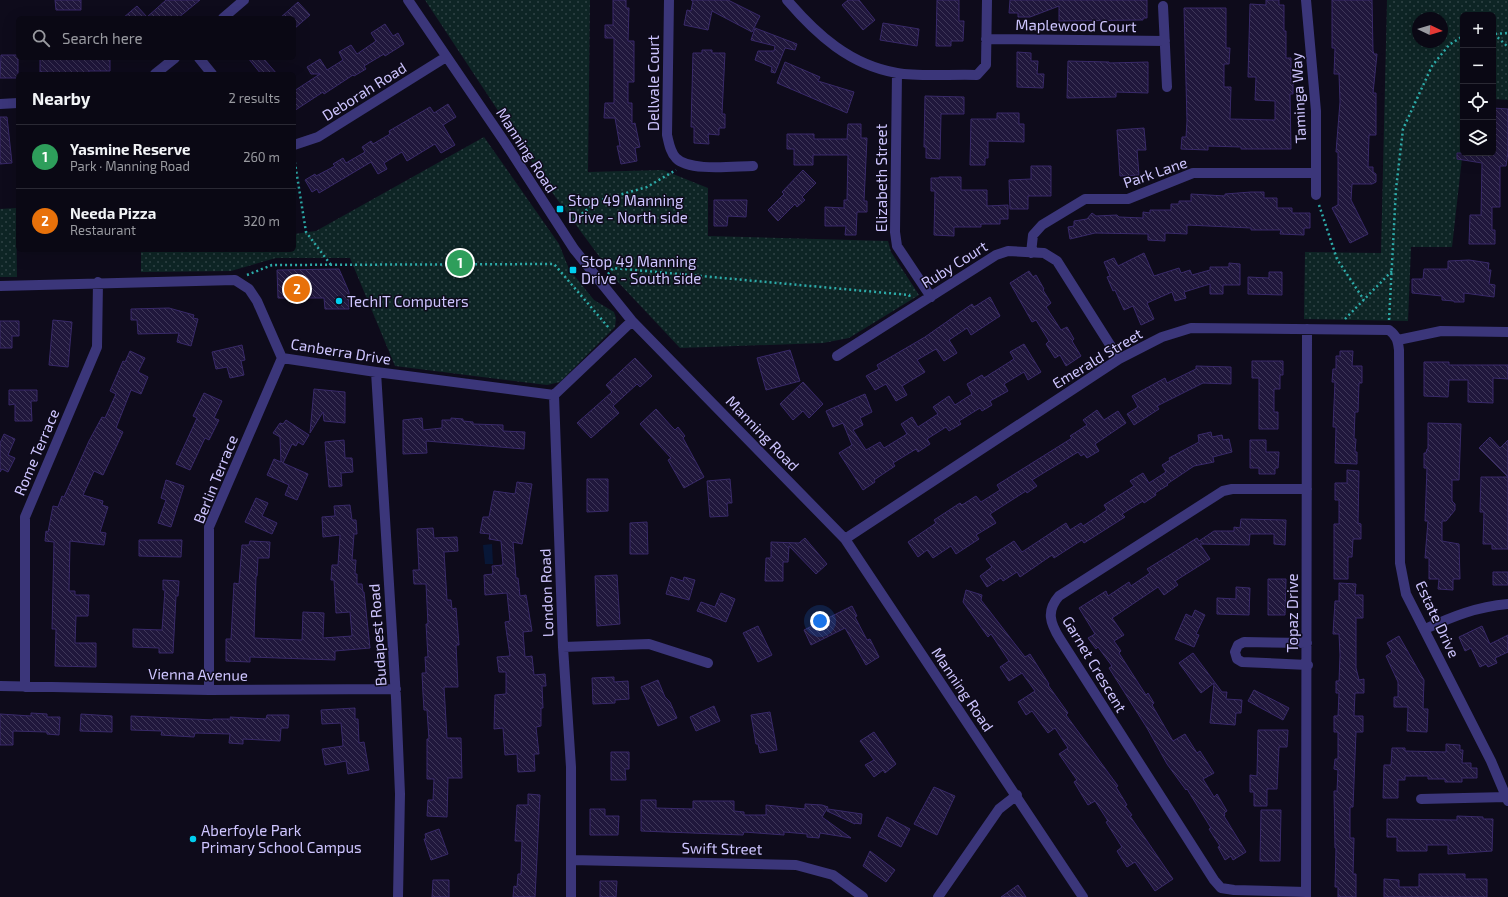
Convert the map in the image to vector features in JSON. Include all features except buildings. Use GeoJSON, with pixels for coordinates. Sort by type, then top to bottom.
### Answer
{"type":"FeatureCollection","features":[{"type":"Feature","properties":{"kind":"street"},"geometry":{"type":"LineString","coordinates":[[225,16],[244,0]]}},
{"type":"Feature","properties":{"kind":"street","name":"Manning Road"},"geometry":{"type":"LineString","coordinates":[[408,0],[574,249],[632,321],[845,539],[1083,897]]}},
{"type":"Feature","properties":{"kind":"street","name":"Dellvale Court"},"geometry":{"type":"LineString","coordinates":[[669,0],[667,135],[669,147],[676,158],[686,164]]}},
{"type":"Feature","properties":{"kind":"street"},"geometry":{"type":"LineString","coordinates":[[790,1],[822,37],[847,56],[867,64],[897,73],[976,75],[984,69],[986,65],[987,0]]}},
{"type":"Feature","properties":{"kind":"street","name":"Taminga Way"},"geometry":{"type":"LineString","coordinates":[[1306,0],[1316,111],[1316,195]]}},
{"type":"Feature","properties":{"kind":"street"},"geometry":{"type":"LineString","coordinates":[[1163,6],[1167,87]]}},
{"type":"Feature","properties":{"kind":"street","name":"Maplewood Court"},"geometry":{"type":"LineString","coordinates":[[986,39],[1164,41]]}},
{"type":"Feature","properties":{"kind":"street","name":"Deborah Road"},"geometry":{"type":"LineString","coordinates":[[296,144],[318,137],[446,57]]}},
{"type":"Feature","properties":{"kind":"street"},"geometry":{"type":"LineString","coordinates":[[158,72],[172,60]]}},
{"type":"Feature","properties":{"kind":"street"},"geometry":{"type":"LineString","coordinates":[[201,60],[210,72]]}},
{"type":"Feature","properties":{"kind":"street","name":"Elizabeth Street"},"geometry":{"type":"LineString","coordinates":[[897,73],[895,232],[897,246],[931,297]]}},
{"type":"Feature","properties":{"kind":"street"},"geometry":{"type":"LineString","coordinates":[[0,104],[16,103]]}},
{"type":"Feature","properties":{"kind":"street"},"geometry":{"type":"LineString","coordinates":[[686,164],[753,166]]}},
{"type":"Feature","properties":{"kind":"street","name":"Park Lane"},"geometry":{"type":"LineString","coordinates":[[1031,253],[1034,235],[1042,225],[1085,199],[1128,199],[1193,173],[1316,173]]}},
{"type":"Feature","properties":{"kind":"street","name":"Ruby Court"},"geometry":{"type":"LineString","coordinates":[[837,356],[996,255],[1008,252],[1044,253],[1057,261],[1119,359]]}},
{"type":"Feature","properties":{"kind":"street"},"geometry":{"type":"LineString","coordinates":[[0,286],[98,282],[235,280]]}},
{"type":"Feature","properties":{"kind":"street","name":"Canberra Drive"},"geometry":{"type":"LineString","coordinates":[[235,280],[249,289],[257,301],[282,358],[376,372],[554,395]]}},
{"type":"Feature","properties":{"kind":"street","name":"Rome Terrace"},"geometry":{"type":"LineString","coordinates":[[25,686],[25,517],[97,348],[98,282]]}},
{"type":"Feature","properties":{"kind":"street"},"geometry":{"type":"LineString","coordinates":[[554,395],[632,321]]}},
{"type":"Feature","properties":{"kind":"street","name":"Emerald Street"},"geometry":{"type":"LineString","coordinates":[[845,539],[1119,359],[1162,337],[1191,328],[1382,329]]}},
{"type":"Feature","properties":{"kind":"street","name":"Topaz Drive"},"geometry":{"type":"LineString","coordinates":[[1306,894],[1308,665],[1307,329]]}},
{"type":"Feature","properties":{"kind":"street"},"geometry":{"type":"LineString","coordinates":[[1382,329],[1389,330],[1398,340],[1441,331],[1508,332]]}},
{"type":"Feature","properties":{"kind":"street","name":"Estate Drive"},"geometry":{"type":"LineString","coordinates":[[1398,340],[1400,563],[1406,594],[1491,761],[1507,799]]}},
{"type":"Feature","properties":{"kind":"street","name":"Berlin Terrace"},"geometry":{"type":"LineString","coordinates":[[209,690],[208,527],[282,358]]}},
{"type":"Feature","properties":{"kind":"street","name":"Budapest Road"},"geometry":{"type":"LineString","coordinates":[[376,372],[396,689],[400,794],[398,897]]}},
{"type":"Feature","properties":{"kind":"street","name":"London Road"},"geometry":{"type":"LineString","coordinates":[[554,395],[563,647],[570,767],[571,897]]}},
{"type":"Feature","properties":{"kind":"street","name":"Garnet Crescent"},"geometry":{"type":"LineString","coordinates":[[1306,894],[1221,888],[1214,880],[1056,634],[1049,615],[1053,603],[1059,596],[1223,491],[1232,489],[1307,489]]}},
{"type":"Feature","properties":{"kind":"street"},"geometry":{"type":"LineString","coordinates":[[1425,629],[1464,612],[1508,604]]}},
{"type":"Feature","properties":{"kind":"street"},"geometry":{"type":"LineString","coordinates":[[1307,643],[1244,642],[1238,645],[1235,652],[1237,658],[1242,662],[1308,665]]}},
{"type":"Feature","properties":{"kind":"street"},"geometry":{"type":"LineString","coordinates":[[563,647],[649,644],[708,663]]}},
{"type":"Feature","properties":{"kind":"street","name":"Vienna Avenue"},"geometry":{"type":"LineString","coordinates":[[0,686],[209,690],[396,689]]}},
{"type":"Feature","properties":{"kind":"street"},"geometry":{"type":"LineString","coordinates":[[938,897],[999,809],[1016,795]]}},
{"type":"Feature","properties":{"kind":"street"},"geometry":{"type":"LineString","coordinates":[[1421,798],[1507,799]]}},
{"type":"Feature","properties":{"kind":"street","name":"Swift Street"},"geometry":{"type":"LineString","coordinates":[[571,860],[796,865],[833,874],[863,897]]}},
{"type":"Feature","properties":{"kind":"path"},"geometry":{"type":"LineString","coordinates":[[1496,34],[1508,33]]}},
{"type":"Feature","properties":{"kind":"path"},"geometry":{"type":"LineString","coordinates":[[1496,37],[1508,47]]}},
{"type":"Feature","properties":{"kind":"path"},"geometry":{"type":"LineString","coordinates":[[1382,329],[1390,319],[1396,189],[1403,129],[1432,66],[1449,45],[1460,38]]}},
{"type":"Feature","properties":{"kind":"path"},"geometry":{"type":"LineString","coordinates":[[561,230],[598,201],[647,188],[686,164]]}},
{"type":"Feature","properties":{"kind":"path"},"geometry":{"type":"LineString","coordinates":[[296,170],[306,232],[331,265]]}},
{"type":"Feature","properties":{"kind":"path"},"geometry":{"type":"LineString","coordinates":[[1316,195],[1338,259],[1364,300]]}},
{"type":"Feature","properties":{"kind":"path"},"geometry":{"type":"LineString","coordinates":[[235,280],[272,265],[554,264],[616,336]]}},
{"type":"Feature","properties":{"kind":"path"},"geometry":{"type":"LineString","coordinates":[[600,281],[613,268],[909,295],[916,306]]}},
{"type":"Feature","properties":{"kind":"path"},"geometry":{"type":"LineString","coordinates":[[1336,329],[1392,271]]}},
{"type":"Feature","properties":{"kind":"green space"},"geometry":{"type":"Polygon","coordinates":[[[425,0],[590,0],[588,172],[663,170],[708,188],[708,236],[888,241],[891,252],[919,295],[849,338],[823,343],[680,348],[618,282],[551,191],[425,0]]]}},
{"type":"Feature","properties":{"kind":"green space"},"geometry":{"type":"Polygon","coordinates":[[[1387,0],[1508,0],[1508,100],[1496,99],[1496,12],[1460,12],[1460,156],[1462,156],[1452,247],[1411,247],[1408,321],[1304,319],[1305,252],[1381,253],[1387,0]]]}},
{"type":"Feature","properties":{"kind":"green space"},"geometry":{"type":"Polygon","coordinates":[[[484,137],[559,244],[569,269],[594,300],[614,312],[616,318],[615,327],[560,382],[547,385],[395,366],[350,258],[276,258],[231,271],[141,272],[141,252],[296,252],[296,234],[316,231],[484,137]]]}},
{"type":"Feature","properties":{"kind":"green space"},"geometry":{"type":"Polygon","coordinates":[[[16,208],[17,277],[0,277],[0,209],[16,208]]]}},
{"type":"Feature","properties":{"kind":"water"},"geometry":{"type":"Polygon","coordinates":[[[492,544],[493,564],[485,564],[483,545],[492,544]]]}},
{"type":"Feature","properties":{"kind":"place","name":"Stop 49 Manning Drive - North side"},"geometry":{"type":"Point","coordinates":[560,209]}},
{"type":"Feature","properties":{"kind":"place","name":"Yasmine Reserve"},"geometry":{"type":"Point","coordinates":[460,263]}},
{"type":"Feature","properties":{"kind":"place","name":"Stop 49 Manning Drive - South side"},"geometry":{"type":"Point","coordinates":[573,270]}},
{"type":"Feature","properties":{"kind":"place","name":"Needa Pizza"},"geometry":{"type":"Point","coordinates":[297,289]}},
{"type":"Feature","properties":{"kind":"place","name":"TechIT Computers"},"geometry":{"type":"Point","coordinates":[339,301]}},
{"type":"Feature","properties":{"kind":"place","name":"Aberfoyle Park Primary School Campus"},"geometry":{"type":"Point","coordinates":[193,839]}}]}
